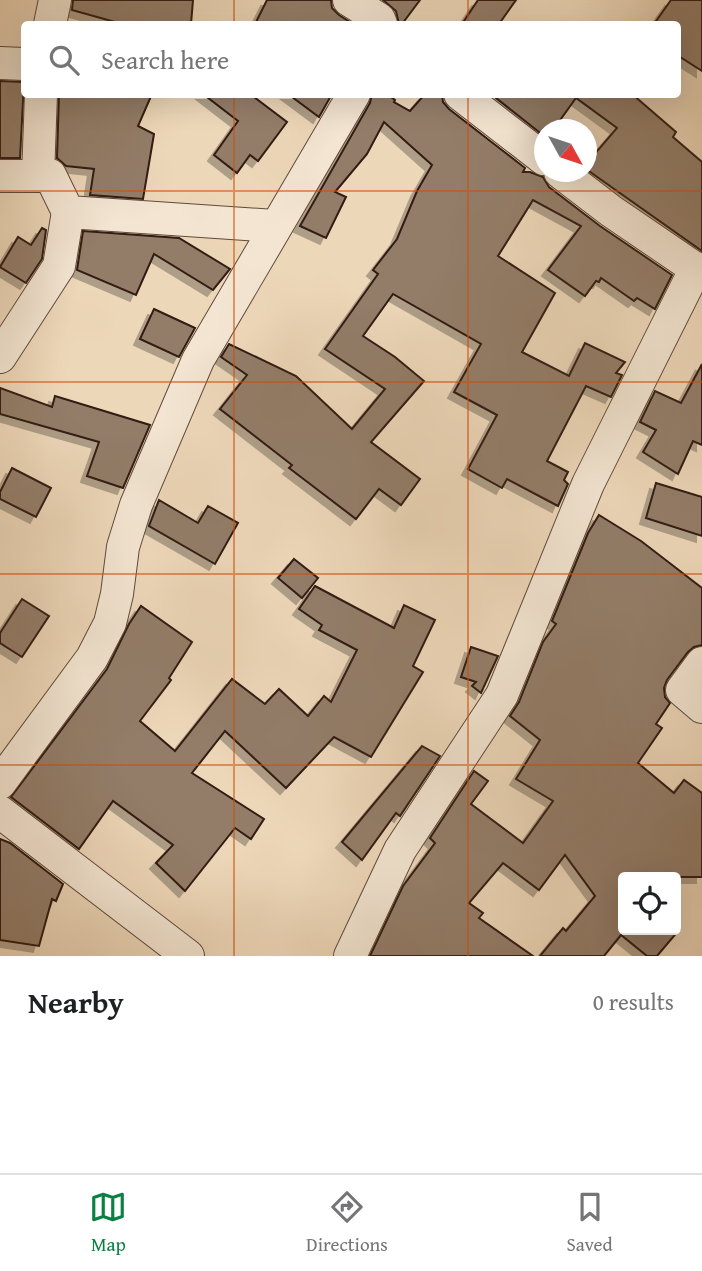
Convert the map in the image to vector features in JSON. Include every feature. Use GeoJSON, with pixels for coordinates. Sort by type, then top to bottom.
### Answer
{"type":"FeatureCollection","features":[{"type":"Feature","properties":{"kind":"street"},"geometry":{"type":"LineString","coordinates":[[51,21],[55,0]]}},
{"type":"Feature","properties":{"kind":"street"},"geometry":{"type":"LineString","coordinates":[[349,0],[380,21]]}},
{"type":"Feature","properties":{"kind":"street"},"geometry":{"type":"LineString","coordinates":[[0,63],[21,64]]}},
{"type":"Feature","properties":{"kind":"street"},"geometry":{"type":"LineString","coordinates":[[38,176],[41,98]]}},
{"type":"Feature","properties":{"kind":"street"},"geometry":{"type":"LineString","coordinates":[[0,783],[92,658],[110,623],[123,547],[136,505],[198,360],[352,98]]}},
{"type":"Feature","properties":{"kind":"street"},"geometry":{"type":"LineString","coordinates":[[465,98],[534,151]]}},
{"type":"Feature","properties":{"kind":"street"},"geometry":{"type":"LineString","coordinates":[[0,176],[50,175],[68,212],[59,266],[0,357]]}},
{"type":"Feature","properties":{"kind":"street"},"geometry":{"type":"LineString","coordinates":[[350,956],[400,850],[502,695],[588,484],[699,271],[573,182]]}},
{"type":"Feature","properties":{"kind":"street"},"geometry":{"type":"LineString","coordinates":[[68,212],[275,226]]}},
{"type":"Feature","properties":{"kind":"street"},"geometry":{"type":"LineString","coordinates":[[702,663],[682,690],[702,707]]}},
{"type":"Feature","properties":{"kind":"street"},"geometry":{"type":"LineString","coordinates":[[0,812],[188,956]]}},
{"type":"Feature","properties":{"kind":"building"},"geometry":{"type":"Polygon","coordinates":[[[73,0],[193,0],[191,21],[111,21],[72,10],[73,0]]]}},
{"type":"Feature","properties":{"kind":"building"},"geometry":{"type":"Polygon","coordinates":[[[267,0],[331,0],[332,8],[348,21],[256,21],[267,0]]]}},
{"type":"Feature","properties":{"kind":"building"},"geometry":{"type":"Polygon","coordinates":[[[383,0],[420,0],[404,21],[398,21],[396,11],[383,0]]]}},
{"type":"Feature","properties":{"kind":"building"},"geometry":{"type":"Polygon","coordinates":[[[478,0],[516,0],[501,21],[464,21],[478,0]]]}},
{"type":"Feature","properties":{"kind":"building"},"geometry":{"type":"Polygon","coordinates":[[[671,0],[702,0],[702,71],[681,58],[681,21],[656,21],[671,0]]]}},
{"type":"Feature","properties":{"kind":"building"},"geometry":{"type":"Polygon","coordinates":[[[0,81],[21,82],[21,98],[23,98],[20,158],[0,158],[0,81]]]}},
{"type":"Feature","properties":{"kind":"building"},"geometry":{"type":"Polygon","coordinates":[[[59,98],[150,98],[138,126],[154,134],[143,199],[90,195],[94,169],[66,166],[57,158],[59,98]]]}},
{"type":"Feature","properties":{"kind":"building"},"geometry":{"type":"Polygon","coordinates":[[[208,98],[255,98],[287,122],[258,161],[250,155],[237,173],[214,155],[238,121],[208,98]]]}},
{"type":"Feature","properties":{"kind":"building"},"geometry":{"type":"Polygon","coordinates":[[[293,98],[330,98],[319,117],[293,98]]]}},
{"type":"Feature","properties":{"kind":"building"},"geometry":{"type":"Polygon","coordinates":[[[371,98],[392,98],[394,102],[410,111],[421,98],[442,98],[449,109],[525,168],[523,172],[534,174],[534,182],[546,182],[600,226],[672,275],[655,309],[637,298],[634,301],[601,278],[585,296],[548,270],[581,226],[533,200],[498,256],[555,293],[522,352],[569,376],[585,343],[625,362],[616,373],[622,375],[611,397],[586,386],[547,461],[568,472],[564,480],[568,484],[558,506],[507,479],[502,488],[468,469],[497,415],[454,392],[481,344],[393,294],[363,336],[424,381],[371,442],[420,479],[401,505],[379,489],[356,519],[289,468],[292,465],[220,409],[247,375],[221,357],[229,344],[296,376],[352,429],[385,389],[325,349],[378,274],[373,270],[397,239],[417,191],[432,165],[384,122],[367,154],[335,192],[346,197],[326,238],[300,226],[371,98]]]}},
{"type":"Feature","properties":{"kind":"building"},"geometry":{"type":"Polygon","coordinates":[[[496,98],[576,98],[561,119],[534,119],[534,128],[496,98]]]}},
{"type":"Feature","properties":{"kind":"building"},"geometry":{"type":"Polygon","coordinates":[[[576,98],[637,98],[676,132],[673,137],[702,162],[702,251],[597,177],[597,151],[617,128],[576,98]]]}},
{"type":"Feature","properties":{"kind":"building"},"geometry":{"type":"Polygon","coordinates":[[[42,228],[46,230],[42,259],[26,283],[0,267],[18,237],[31,245],[42,228]]]}},
{"type":"Feature","properties":{"kind":"building"},"geometry":{"type":"Polygon","coordinates":[[[83,231],[179,238],[230,269],[213,290],[154,254],[136,295],[77,270],[83,231]]]}},
{"type":"Feature","properties":{"kind":"building"},"geometry":{"type":"Polygon","coordinates":[[[154,309],[195,328],[179,357],[140,339],[154,309]]]}},
{"type":"Feature","properties":{"kind":"building"},"geometry":{"type":"Polygon","coordinates":[[[702,364],[702,445],[693,441],[678,474],[643,452],[656,430],[640,422],[655,391],[681,403],[702,364]]]}},
{"type":"Feature","properties":{"kind":"building"},"geometry":{"type":"Polygon","coordinates":[[[0,388],[52,407],[55,396],[150,425],[123,488],[87,476],[99,442],[0,414],[0,388]]]}},
{"type":"Feature","properties":{"kind":"building"},"geometry":{"type":"Polygon","coordinates":[[[12,468],[51,488],[36,517],[0,499],[0,492],[12,468]]]}},
{"type":"Feature","properties":{"kind":"building"},"geometry":{"type":"Polygon","coordinates":[[[656,483],[702,497],[702,536],[646,518],[656,483]]]}},
{"type":"Feature","properties":{"kind":"building"},"geometry":{"type":"Polygon","coordinates":[[[159,500],[198,523],[208,506],[238,523],[215,564],[149,526],[159,500]]]}},
{"type":"Feature","properties":{"kind":"building"},"geometry":{"type":"Polygon","coordinates":[[[599,515],[641,541],[702,588],[702,645],[688,652],[667,680],[665,697],[670,703],[656,724],[662,728],[638,763],[674,793],[684,780],[702,793],[702,877],[681,877],[681,872],[618,872],[618,935],[621,935],[604,956],[540,956],[563,928],[566,931],[595,896],[565,855],[539,890],[503,863],[469,903],[483,913],[479,918],[533,956],[370,956],[403,886],[435,843],[430,838],[474,771],[488,781],[471,804],[523,843],[553,801],[516,779],[540,740],[510,716],[519,702],[543,642],[556,624],[552,621],[588,533],[599,515]]]}},
{"type":"Feature","properties":{"kind":"building"},"geometry":{"type":"Polygon","coordinates":[[[294,559],[318,578],[302,598],[278,578],[294,559]]]}},
{"type":"Feature","properties":{"kind":"building"},"geometry":{"type":"Polygon","coordinates":[[[315,586],[394,628],[404,605],[435,620],[413,666],[423,672],[371,757],[334,737],[286,788],[225,731],[192,773],[264,819],[251,839],[235,828],[185,891],[156,863],[173,845],[113,801],[79,849],[11,797],[107,669],[141,606],[192,642],[169,678],[171,680],[140,721],[175,751],[232,679],[265,704],[279,689],[308,716],[324,696],[331,702],[357,650],[319,630],[322,625],[299,609],[315,586]]]}},
{"type":"Feature","properties":{"kind":"building"},"geometry":{"type":"Polygon","coordinates":[[[22,599],[49,616],[22,657],[0,643],[0,633],[22,599]]]}},
{"type":"Feature","properties":{"kind":"building"},"geometry":{"type":"Polygon","coordinates":[[[471,647],[498,656],[481,693],[472,686],[476,682],[461,677],[471,647]]]}},
{"type":"Feature","properties":{"kind":"building"},"geometry":{"type":"Polygon","coordinates":[[[422,746],[440,756],[400,816],[396,813],[362,860],[342,842],[422,746]]]}},
{"type":"Feature","properties":{"kind":"building"},"geometry":{"type":"Polygon","coordinates":[[[0,839],[10,843],[63,884],[56,901],[52,899],[39,946],[0,940],[0,839]]]}},
{"type":"Feature","properties":{"kind":"building"},"geometry":{"type":"Polygon","coordinates":[[[621,935],[675,935],[657,956],[647,956],[621,935]]]}}]}
